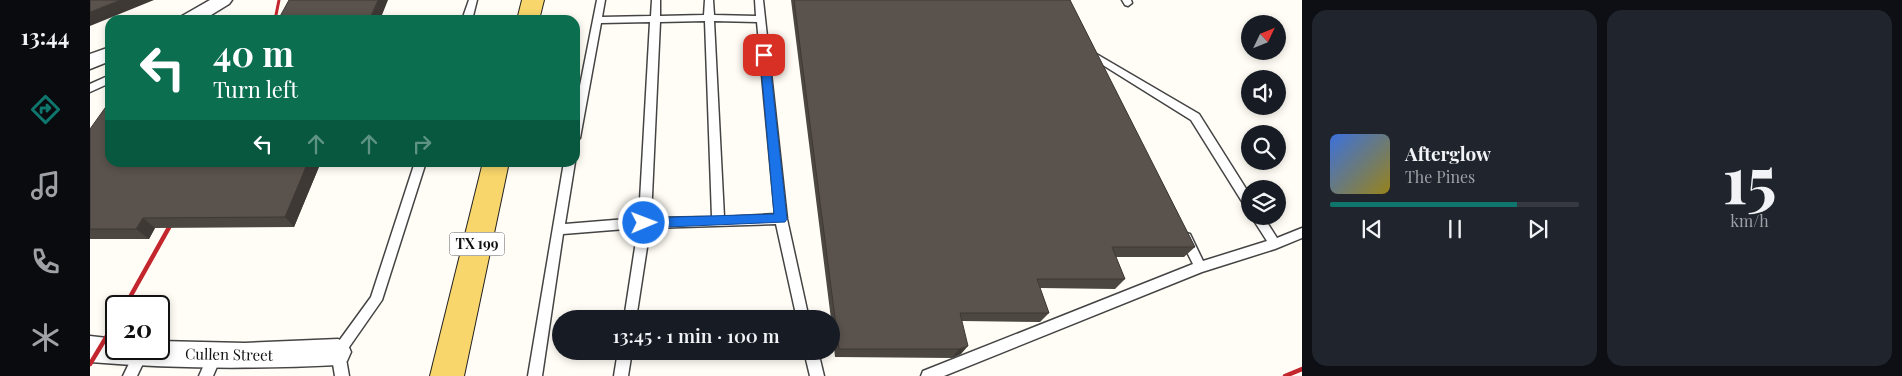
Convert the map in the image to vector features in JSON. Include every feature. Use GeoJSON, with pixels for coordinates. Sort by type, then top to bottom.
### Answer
{"type":"FeatureCollection","features":[{"type":"Feature","properties":{"kind":"main road"},"geometry":{"type":"LineString","coordinates":[[529,15],[533,0]]}},
{"type":"Feature","properties":{"kind":"main road","name":"TX 199"},"geometry":{"type":"LineString","coordinates":[[447,376],[495,167]]}},
{"type":"Feature","properties":{"kind":"street"},"geometry":{"type":"LineString","coordinates":[[198,15],[223,0]]}},
{"type":"Feature","properties":{"kind":"street"},"geometry":{"type":"LineString","coordinates":[[90,62],[105,56]]}},
{"type":"Feature","properties":{"kind":"street","name":"Cullen Street"},"geometry":{"type":"LineString","coordinates":[[90,349],[136,364],[211,365],[272,356],[340,364]]}},
{"type":"Feature","properties":{"kind":"lane"},"geometry":{"type":"LineString","coordinates":[[469,15],[474,0]]}},
{"type":"Feature","properties":{"kind":"lane"},"geometry":{"type":"LineString","coordinates":[[580,111],[601,0]]}},
{"type":"Feature","properties":{"kind":"lane"},"geometry":{"type":"LineString","coordinates":[[631,310],[644,223],[656,0]]}},
{"type":"Feature","properties":{"kind":"lane"},"geometry":{"type":"LineString","coordinates":[[709,0],[718,222]]}},
{"type":"Feature","properties":{"kind":"lane"},"geometry":{"type":"LineString","coordinates":[[759,0],[781,219],[802,310]]}},
{"type":"Feature","properties":{"kind":"lane"},"geometry":{"type":"LineString","coordinates":[[597,20],[761,19]]}},
{"type":"Feature","properties":{"kind":"lane"},"geometry":{"type":"LineString","coordinates":[[1102,73],[1091,51],[1195,116],[1241,190]]}},
{"type":"Feature","properties":{"kind":"lane"},"geometry":{"type":"LineString","coordinates":[[90,98],[95,86]]}},
{"type":"Feature","properties":{"kind":"lane"},"geometry":{"type":"LineString","coordinates":[[340,364],[376,300],[419,167]]}},
{"type":"Feature","properties":{"kind":"lane"},"geometry":{"type":"LineString","coordinates":[[535,376],[569,167]]}},
{"type":"Feature","properties":{"kind":"lane"},"geometry":{"type":"LineString","coordinates":[[558,229],[644,223],[781,219]]}},
{"type":"Feature","properties":{"kind":"lane"},"geometry":{"type":"LineString","coordinates":[[1263,225],[1275,244]]}},
{"type":"Feature","properties":{"kind":"lane"},"geometry":{"type":"LineString","coordinates":[[1183,232],[1200,267]]}},
{"type":"Feature","properties":{"kind":"lane"},"geometry":{"type":"LineString","coordinates":[[928,376],[1200,267],[1302,234]]}},
{"type":"Feature","properties":{"kind":"lane"},"geometry":{"type":"LineString","coordinates":[[621,376],[624,360]]}},
{"type":"Feature","properties":{"kind":"lane"},"geometry":{"type":"LineString","coordinates":[[813,360],[816,376]]}},
{"type":"Feature","properties":{"kind":"building"},"geometry":{"type":"Polygon","coordinates":[[[90,0],[120,0],[90,12],[90,0]]]}},
{"type":"Feature","properties":{"kind":"building"},"geometry":{"type":"Polygon","coordinates":[[[289,0],[378,0],[371,15],[281,15],[289,0]]]}},
{"type":"Feature","properties":{"kind":"building"},"geometry":{"type":"Polygon","coordinates":[[[794,0],[1070,0],[1195,247],[1112,247],[1125,279],[1037,279],[1049,313],[960,313],[968,346],[959,349],[840,349],[840,310],[834,310],[794,0]]]}},
{"type":"Feature","properties":{"kind":"building"},"geometry":{"type":"Polygon","coordinates":[[[105,108],[105,167],[306,167],[285,217],[143,218],[136,229],[90,229],[90,129],[105,108]]]}},
{"type":"Feature","properties":{"kind":"railway"},"geometry":{"type":"LineString","coordinates":[[276,15],[279,0]]}},
{"type":"Feature","properties":{"kind":"railway"},"geometry":{"type":"LineString","coordinates":[[131,295],[176,215]]}},
{"type":"Feature","properties":{"kind":"railway"},"geometry":{"type":"LineString","coordinates":[[90,364],[105,339]]}},
{"type":"Feature","properties":{"kind":"railway"},"geometry":{"type":"LineString","coordinates":[[1285,376],[1302,369]]}},
{"type":"Feature","properties":{"kind":"route"},"geometry":{"type":"LineString","coordinates":[[644,223],[781,219],[764,55]]}}]}
